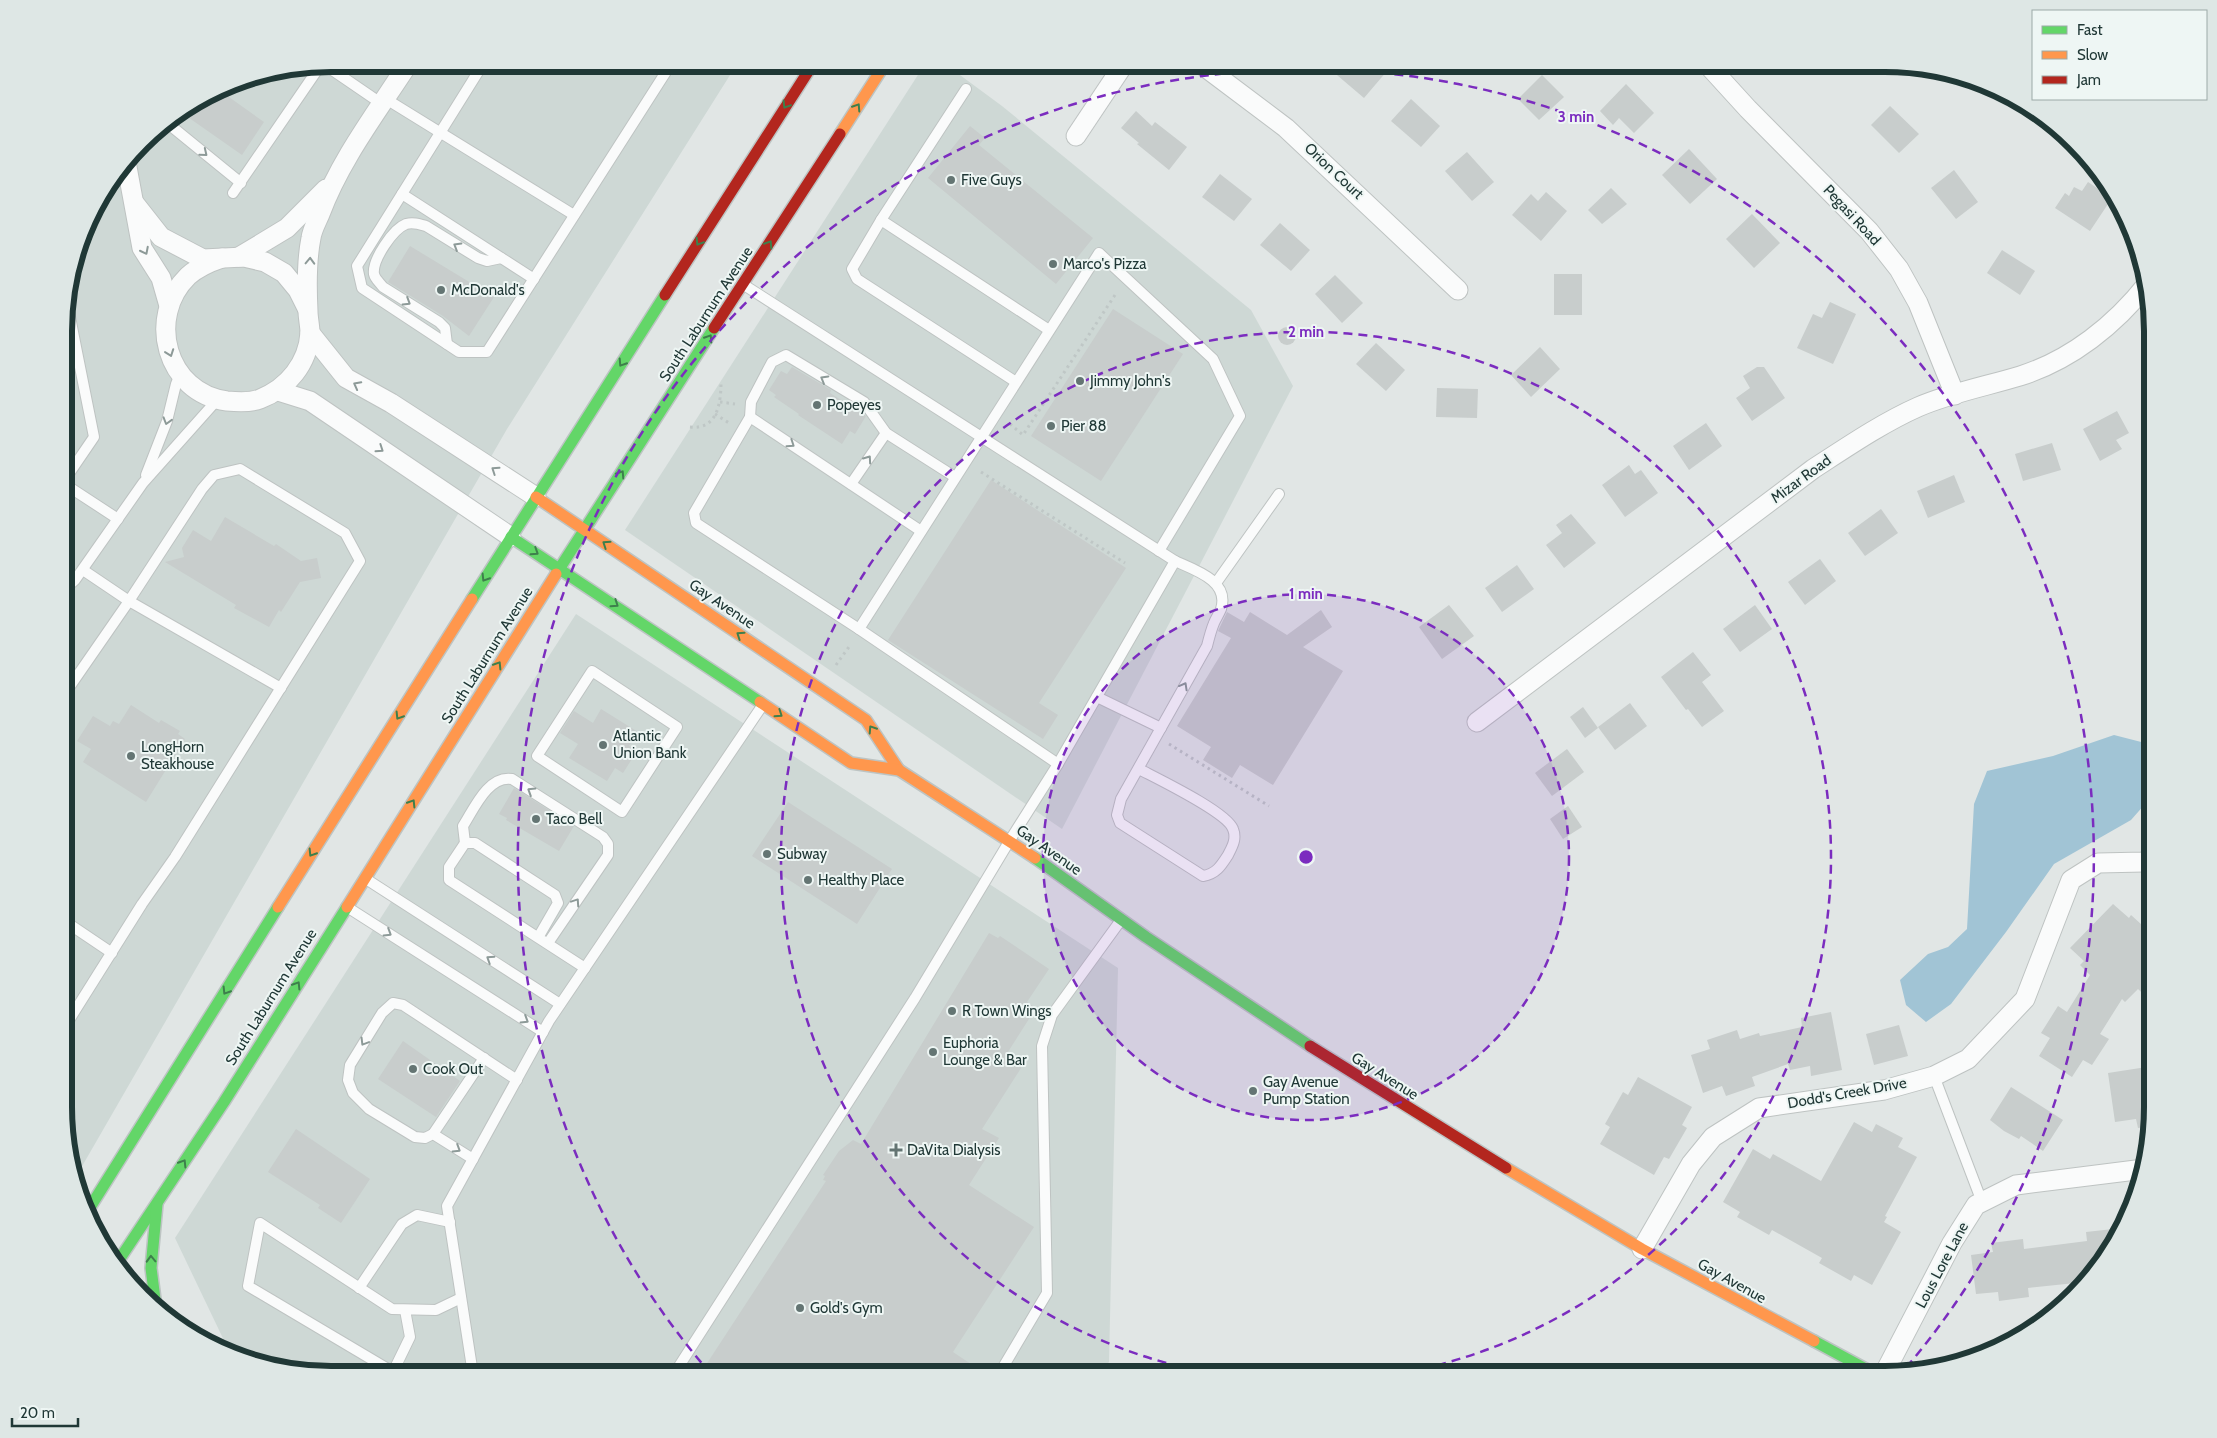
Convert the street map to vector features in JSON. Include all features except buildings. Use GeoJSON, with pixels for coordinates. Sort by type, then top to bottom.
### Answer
{"type":"FeatureCollection","features":[{"type":"Feature","properties":{"kind":"main road"},"geometry":{"type":"LineString","coordinates":[[92,1205],[536,497],[808,72]]}},
{"type":"Feature","properties":{"kind":"main road","name":"South Laburnum Avenue"},"geometry":{"type":"LineString","coordinates":[[121,1257],[157,1204],[560,568],[879,72]]}},
{"type":"Feature","properties":{"kind":"main road","name":"Gay Avenue"},"geometry":{"type":"LineString","coordinates":[[536,497],[866,720],[899,770]]}},
{"type":"Feature","properties":{"kind":"main road","name":"Gay Avenue"},"geometry":{"type":"LineString","coordinates":[[511,537],[851,763],[899,770],[1010,840],[1122,919],[1317,1051],[1447,1132],[1642,1249],[1860,1366]]}},
{"type":"Feature","properties":{"kind":"main road"},"geometry":{"type":"LineString","coordinates":[[153,1294],[151,1246],[157,1204]]}},
{"type":"Feature","properties":{"kind":"street"},"geometry":{"type":"LineString","coordinates":[[331,184],[311,238],[308,310],[310,333],[306,355],[294,375],[278,391],[259,399],[238,402],[217,400],[197,390],[180,374],[169,353],[164,329],[169,306],[177,289],[189,275],[204,264],[230,258],[287,228],[331,184],[403,72]]}},
{"type":"Feature","properties":{"kind":"street"},"geometry":{"type":"LineString","coordinates":[[1076,136],[1119,72]]}},
{"type":"Feature","properties":{"kind":"street","name":"Orion Court"},"geometry":{"type":"LineString","coordinates":[[1211,72],[1286,128],[1388,221],[1458,290]]}},
{"type":"Feature","properties":{"kind":"street","name":"Pegasi Road"},"geometry":{"type":"LineString","coordinates":[[1714,72],[1748,109],[1869,231],[1899,269],[1918,303],[1954,395]]}},
{"type":"Feature","properties":{"kind":"street"},"geometry":{"type":"LineString","coordinates":[[128,172],[142,248],[161,278],[169,306]]}},
{"type":"Feature","properties":{"kind":"street"},"geometry":{"type":"LineString","coordinates":[[135,204],[160,236],[203,259],[230,258],[265,262],[284,274],[298,290],[308,310]]}},
{"type":"Feature","properties":{"kind":"street","name":"Mizar Road"},"geometry":{"type":"LineString","coordinates":[[1477,722],[1813,469],[1848,446],[1919,407],[2022,375],[2067,356],[2106,328],[2141,292]]}},
{"type":"Feature","properties":{"kind":"street"},"geometry":{"type":"LineString","coordinates":[[310,333],[346,378],[391,403],[536,497]]}},
{"type":"Feature","properties":{"kind":"street"},"geometry":{"type":"LineString","coordinates":[[278,391],[310,402],[511,537]]}},
{"type":"Feature","properties":{"kind":"street","name":"Dodd's Creek Drive"},"geometry":{"type":"LineString","coordinates":[[1642,1249],[1691,1164],[1713,1137],[1759,1108],[1884,1090],[1934,1076],[1968,1059],[2025,1000],[2071,880],[2098,863],[2144,863]]}},
{"type":"Feature","properties":{"kind":"street","name":"Lous Lore Lane"},"geometry":{"type":"LineString","coordinates":[[1888,1366],[1952,1243],[1976,1205],[2016,1185],[2137,1170]]}},
{"type":"Feature","properties":{"kind":"lane"},"geometry":{"type":"LineString","coordinates":[[336,72],[384,102],[441,133],[574,215]]}},
{"type":"Feature","properties":{"kind":"lane"},"geometry":{"type":"LineString","coordinates":[[478,72],[356,266],[362,288],[459,352],[487,352],[666,72]]}},
{"type":"Feature","properties":{"kind":"lane"},"geometry":{"type":"LineString","coordinates":[[233,193],[315,73]]}},
{"type":"Feature","properties":{"kind":"lane"},"geometry":{"type":"LineString","coordinates":[[966,89],[881,220],[852,269],[857,279],[1016,382]]}},
{"type":"Feature","properties":{"kind":"lane"},"geometry":{"type":"LineString","coordinates":[[173,127],[241,183]]}},
{"type":"Feature","properties":{"kind":"lane"},"geometry":{"type":"LineString","coordinates":[[402,194],[534,279]]}},
{"type":"Feature","properties":{"kind":"lane"},"geometry":{"type":"LineString","coordinates":[[881,220],[1049,330]]}},
{"type":"Feature","properties":{"kind":"lane"},"geometry":{"type":"LineString","coordinates":[[447,344],[445,328],[439,322],[383,287],[377,280],[374,275],[374,267],[385,245],[400,227],[406,224],[418,224],[426,226],[478,258],[487,261],[502,258]]}},
{"type":"Feature","properties":{"kind":"lane"},"geometry":{"type":"LineString","coordinates":[[859,629],[980,436],[1099,253],[1214,359],[1240,416],[1159,551]]}},
{"type":"Feature","properties":{"kind":"lane"},"geometry":{"type":"LineString","coordinates":[[743,285],[1159,551],[1216,583],[1222,594],[1221,609],[1207,646],[1121,799],[1118,815],[1120,823],[1203,876],[1211,874],[1221,867],[1234,842],[1233,829],[1223,816],[1139,769]]}},
{"type":"Feature","properties":{"kind":"lane"},"geometry":{"type":"LineString","coordinates":[[72,328],[94,437],[72,469]]}},
{"type":"Feature","properties":{"kind":"lane"},"geometry":{"type":"LineString","coordinates":[[955,477],[886,433],[864,402],[786,355],[772,362],[751,402],[750,417],[694,513],[696,523],[859,629],[1058,764]]}},
{"type":"Feature","properties":{"kind":"lane"},"geometry":{"type":"LineString","coordinates":[[143,483],[167,421],[180,374]]}},
{"type":"Feature","properties":{"kind":"lane"},"geometry":{"type":"LineString","coordinates":[[72,583],[83,570],[143,483],[217,400]]}},
{"type":"Feature","properties":{"kind":"lane"},"geometry":{"type":"LineString","coordinates":[[750,417],[921,531]]}},
{"type":"Feature","properties":{"kind":"lane"},"geometry":{"type":"LineString","coordinates":[[851,484],[886,433]]}},
{"type":"Feature","properties":{"kind":"lane"},"geometry":{"type":"LineString","coordinates":[[72,683],[129,601],[202,489],[214,475],[240,469],[345,533],[360,561],[72,1016]]}},
{"type":"Feature","properties":{"kind":"lane"},"geometry":{"type":"LineString","coordinates":[[72,490],[118,519]]}},
{"type":"Feature","properties":{"kind":"lane"},"geometry":{"type":"LineString","coordinates":[[1216,583],[1279,494]]}},
{"type":"Feature","properties":{"kind":"lane"},"geometry":{"type":"LineString","coordinates":[[679,1366],[914,998],[1058,764],[1175,561]]}},
{"type":"Feature","properties":{"kind":"lane"},"geometry":{"type":"LineString","coordinates":[[83,570],[129,601],[281,688]]}},
{"type":"Feature","properties":{"kind":"lane"},"geometry":{"type":"LineString","coordinates":[[592,672],[677,727],[622,812],[537,756],[592,672]]}},
{"type":"Feature","properties":{"kind":"lane"},"geometry":{"type":"LineString","coordinates":[[1097,697],[1161,728]]}},
{"type":"Feature","properties":{"kind":"lane"},"geometry":{"type":"LineString","coordinates":[[472,1366],[447,1206],[560,1004],[764,704]]}},
{"type":"Feature","properties":{"kind":"lane"},"geometry":{"type":"LineString","coordinates":[[548,943],[608,855],[608,844],[603,837],[512,779],[505,778],[490,785],[463,826],[465,843],[449,867],[450,880],[539,936],[548,943],[585,968]]}},
{"type":"Feature","properties":{"kind":"lane"},"geometry":{"type":"LineString","coordinates":[[465,843],[475,843],[555,895],[558,903],[539,936]]}},
{"type":"Feature","properties":{"kind":"lane"},"geometry":{"type":"LineString","coordinates":[[365,878],[560,1004]]}},
{"type":"Feature","properties":{"kind":"lane"},"geometry":{"type":"LineString","coordinates":[[346,907],[543,1032]]}},
{"type":"Feature","properties":{"kind":"lane"},"geometry":{"type":"LineString","coordinates":[[1004,1366],[1046,1293],[1042,1046],[1052,1015],[1122,919]]}},
{"type":"Feature","properties":{"kind":"lane"},"geometry":{"type":"LineString","coordinates":[[72,926],[112,953]]}},
{"type":"Feature","properties":{"kind":"lane"},"geometry":{"type":"LineString","coordinates":[[484,1058],[433,1134],[425,1138],[415,1137],[369,1109],[353,1093],[348,1080],[350,1065],[382,1013],[393,1003],[403,1005],[484,1058],[517,1080]]}},
{"type":"Feature","properties":{"kind":"lane"},"geometry":{"type":"LineString","coordinates":[[1934,1076],[1982,1202]]}},
{"type":"Feature","properties":{"kind":"lane"},"geometry":{"type":"LineString","coordinates":[[433,1134],[473,1159]]}},
{"type":"Feature","properties":{"kind":"lane"},"geometry":{"type":"LineString","coordinates":[[359,1288],[402,1224],[417,1215],[450,1222]]}},
{"type":"Feature","properties":{"kind":"lane"},"geometry":{"type":"LineString","coordinates":[[383,1366],[248,1286],[260,1224],[392,1308],[436,1310],[461,1298]]}},
{"type":"Feature","properties":{"kind":"lane"},"geometry":{"type":"LineString","coordinates":[[396,1366],[410,1337],[405,1310]]}},
{"type":"Feature","properties":{"kind":"path"},"geometry":{"type":"LineString","coordinates":[[1010,424],[1023,435],[1115,295]]}},
{"type":"Feature","properties":{"kind":"path"},"geometry":{"type":"LineString","coordinates":[[690,427],[705,427],[720,402],[722,382]]}},
{"type":"Feature","properties":{"kind":"path"},"geometry":{"type":"LineString","coordinates":[[720,402],[735,404]]}},
{"type":"Feature","properties":{"kind":"path"},"geometry":{"type":"LineString","coordinates":[[981,472],[1125,564]]}},
{"type":"Feature","properties":{"kind":"path"},"geometry":{"type":"LineString","coordinates":[[836,665],[851,644]]}},
{"type":"Feature","properties":{"kind":"path"},"geometry":{"type":"LineString","coordinates":[[1166,742],[1269,806]]}},
{"type":"Feature","properties":{"kind":"shaded area"},"geometry":{"type":"Polygon","coordinates":[[[331,72],[732,72],[507,429],[80,1170],[72,1107],[72,331],[77,281],[81,264],[92,232],[107,202],[116,187],[148,148],[187,116],[232,92],[281,77],[331,72]]]}},
{"type":"Feature","properties":{"kind":"shaded area"},"geometry":{"type":"Polygon","coordinates":[[[920,72],[956,72],[1002,106],[1251,310],[1293,386],[1062,829],[625,530],[920,72]]]}},
{"type":"Feature","properties":{"kind":"shaded area"},"geometry":{"type":"Polygon","coordinates":[[[576,614],[1118,968],[1109,1362],[1105,1366],[331,1366],[281,1361],[248,1352],[225,1343],[175,1238],[576,614]]]}},
{"type":"Feature","properties":{"kind":"water"},"geometry":{"type":"Polygon","coordinates":[[[2114,735],[2144,743],[2144,805],[2131,820],[2054,864],[2006,932],[1951,1004],[1926,1022],[1906,1005],[1900,980],[1928,954],[1948,947],[1967,929],[1974,804],[1987,771],[2053,756],[2114,735]]]}},
{"type":"Feature","properties":{"kind":"traffic: fast"},"geometry":{"type":"LineString","coordinates":[[472,599],[665,295]]}},
{"type":"Feature","properties":{"kind":"traffic: fast"},"geometry":{"type":"LineString","coordinates":[[556,574],[714,328]]}},
{"type":"Feature","properties":{"kind":"traffic: fast"},"geometry":{"type":"LineString","coordinates":[[511,537],[760,702]]}},
{"type":"Feature","properties":{"kind":"traffic: fast"},"geometry":{"type":"LineString","coordinates":[[1035,858],[1146,937],[1310,1046]]}},
{"type":"Feature","properties":{"kind":"traffic: fast"},"geometry":{"type":"LineString","coordinates":[[92,1205],[278,907]]}},
{"type":"Feature","properties":{"kind":"traffic: fast"},"geometry":{"type":"LineString","coordinates":[[121,1257],[224,1102],[347,907]]}},
{"type":"Feature","properties":{"kind":"traffic: fast"},"geometry":{"type":"LineString","coordinates":[[155,1296],[151,1268],[157,1204]]}},
{"type":"Feature","properties":{"kind":"traffic: fast"},"geometry":{"type":"LineString","coordinates":[[1814,1341],[1860,1366]]}},
{"type":"Feature","properties":{"kind":"traffic: slow"},"geometry":{"type":"LineString","coordinates":[[840,134],[880,72]]}},
{"type":"Feature","properties":{"kind":"traffic: slow"},"geometry":{"type":"LineString","coordinates":[[536,497],[866,720],[899,770]]}},
{"type":"Feature","properties":{"kind":"traffic: slow"},"geometry":{"type":"LineString","coordinates":[[347,907],[556,574]]}},
{"type":"Feature","properties":{"kind":"traffic: slow"},"geometry":{"type":"LineString","coordinates":[[278,907],[472,599]]}},
{"type":"Feature","properties":{"kind":"traffic: slow"},"geometry":{"type":"LineString","coordinates":[[760,702],[851,763],[899,770],[1035,858]]}},
{"type":"Feature","properties":{"kind":"traffic: slow"},"geometry":{"type":"LineString","coordinates":[[1506,1168],[1642,1249],[1814,1341]]}},
{"type":"Feature","properties":{"kind":"traffic: jam"},"geometry":{"type":"LineString","coordinates":[[665,295],[808,72]]}},
{"type":"Feature","properties":{"kind":"traffic: jam"},"geometry":{"type":"LineString","coordinates":[[714,328],[840,134]]}},
{"type":"Feature","properties":{"kind":"traffic: jam"},"geometry":{"type":"LineString","coordinates":[[1310,1046],[1506,1168]]}},
{"type":"Feature","properties":{"kind":"place","name":"Five Guys"},"geometry":{"type":"Point","coordinates":[951,180]}},
{"type":"Feature","properties":{"kind":"place","name":"Marco's Pizza"},"geometry":{"type":"Point","coordinates":[1053,264]}},
{"type":"Feature","properties":{"kind":"place","name":"McDonald's"},"geometry":{"type":"Point","coordinates":[441,290]}},
{"type":"Feature","properties":{"kind":"place","name":"Jimmy John's"},"geometry":{"type":"Point","coordinates":[1080,381]}},
{"type":"Feature","properties":{"kind":"place","name":"Popeyes"},"geometry":{"type":"Point","coordinates":[817,405]}},
{"type":"Feature","properties":{"kind":"place","name":"Pier 88"},"geometry":{"type":"Point","coordinates":[1051,426]}},
{"type":"Feature","properties":{"kind":"place","name":"Atlantic Union Bank"},"geometry":{"type":"Point","coordinates":[603,745]}},
{"type":"Feature","properties":{"kind":"place","name":"LongHorn Steakhouse"},"geometry":{"type":"Point","coordinates":[131,756]}},
{"type":"Feature","properties":{"kind":"place","name":"Taco Bell"},"geometry":{"type":"Point","coordinates":[536,819]}},
{"type":"Feature","properties":{"kind":"place","name":"Subway"},"geometry":{"type":"Point","coordinates":[767,854]}},
{"type":"Feature","properties":{"kind":"place","name":"Healthy Place"},"geometry":{"type":"Point","coordinates":[808,880]}},
{"type":"Feature","properties":{"kind":"place","name":"R Town Wings"},"geometry":{"type":"Point","coordinates":[952,1011]}},
{"type":"Feature","properties":{"kind":"place","name":"Euphoria Lounge & Bar"},"geometry":{"type":"Point","coordinates":[933,1052]}},
{"type":"Feature","properties":{"kind":"place","name":"Cook Out"},"geometry":{"type":"Point","coordinates":[413,1069]}},
{"type":"Feature","properties":{"kind":"place","name":"Gay Avenue Pump Station"},"geometry":{"type":"Point","coordinates":[1253,1091]}},
{"type":"Feature","properties":{"kind":"place","name":"DaVita Dialysis"},"geometry":{"type":"Point","coordinates":[896,1150]}},
{"type":"Feature","properties":{"kind":"place","name":"Gold's Gym"},"geometry":{"type":"Point","coordinates":[800,1308]}}]}
